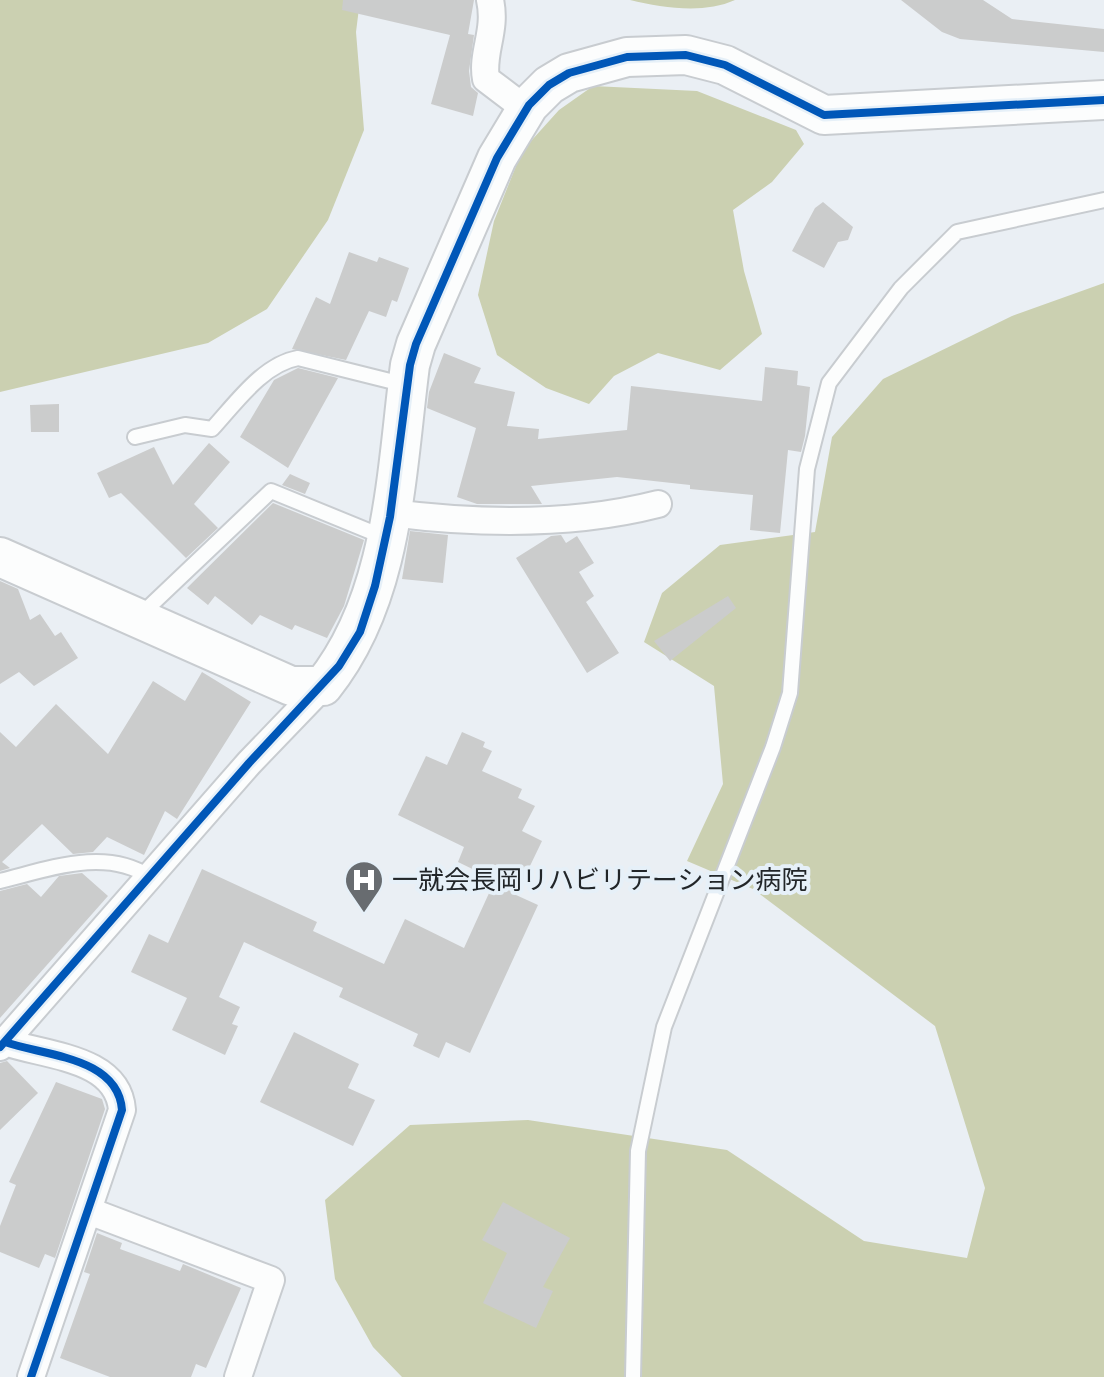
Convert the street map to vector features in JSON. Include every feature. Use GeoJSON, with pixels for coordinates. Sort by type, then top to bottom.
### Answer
{"type":"FeatureCollection","features":[{"type":"Feature","properties":{"kind":"street"},"geometry":{"type":"LineString","coordinates":[[490,0],[494,26],[484,69],[486,79],[527,110]]}},
{"type":"Feature","properties":{"kind":"street"},"geometry":{"type":"LineString","coordinates":[[31,1377],[122,1110],[121,1097],[96,1069],[2,1045],[249,763],[323,686],[360,632],[388,525],[407,386],[416,344],[497,158],[527,110],[549,85],[569,73],[627,57],[655,55],[686,55],[725,65],[824,115],[1104,100]]}},
{"type":"Feature","properties":{"kind":"street"},"geometry":{"type":"LineString","coordinates":[[388,525],[575,518],[658,504]]}},
{"type":"Feature","properties":{"kind":"street"},"geometry":{"type":"LineString","coordinates":[[0,557],[291,686],[323,686]]}},
{"type":"Feature","properties":{"kind":"street"},"geometry":{"type":"LineString","coordinates":[[89,1211],[271,1280],[238,1377]]}},
{"type":"Feature","properties":{"kind":"lane"},"geometry":{"type":"LineString","coordinates":[[633,1377],[638,1151],[664,1027],[773,747],[790,693],[807,469],[829,383],[901,288],[957,232],[1104,200]]}},
{"type":"Feature","properties":{"kind":"lane"},"geometry":{"type":"LineString","coordinates":[[135,437],[185,425],[212,429],[268,372],[286,360],[298,358],[407,386]]}},
{"type":"Feature","properties":{"kind":"lane"},"geometry":{"type":"LineString","coordinates":[[141,619],[150,606],[271,491],[388,525]]}},
{"type":"Feature","properties":{"kind":"lane"},"geometry":{"type":"LineString","coordinates":[[0,881],[88,862],[116,861],[133,866],[150,877]]}},
{"type":"Feature","properties":{"kind":"green space"},"geometry":{"type":"Polygon","coordinates":[[[0,0],[360,0],[356,32],[364,130],[328,220],[267,309],[208,343],[0,392],[0,0]]]}},
{"type":"Feature","properties":{"kind":"green space"},"geometry":{"type":"Polygon","coordinates":[[[630,0],[735,0],[697,8],[630,0]]]}},
{"type":"Feature","properties":{"kind":"green space"},"geometry":{"type":"Polygon","coordinates":[[[593,86],[697,91],[796,130],[804,144],[772,182],[733,210],[744,271],[762,334],[720,370],[658,353],[614,376],[589,404],[546,388],[497,355],[478,295],[494,221],[522,151],[559,110],[593,86]]]}},
{"type":"Feature","properties":{"kind":"green space"},"geometry":{"type":"Polygon","coordinates":[[[1104,283],[1104,1377],[402,1377],[373,1347],[335,1279],[325,1200],[410,1125],[528,1120],[727,1150],[864,1241],[967,1258],[985,1188],[935,1026],[753,889],[687,861],[723,784],[714,686],[644,642],[662,593],[720,545],[815,532],[832,437],[883,379],[1012,316],[1104,283]]]}},
{"type":"Feature","properties":{"kind":"building"},"geometry":{"type":"Polygon","coordinates":[[[343,0],[474,0],[468,34],[474,35],[469,71],[471,87],[478,93],[473,116],[431,104],[450,35],[342,10],[343,0]]]}},
{"type":"Feature","properties":{"kind":"building"},"geometry":{"type":"Polygon","coordinates":[[[901,0],[983,0],[1012,19],[1104,29],[1104,52],[960,39],[942,32],[901,0]]]}},
{"type":"Feature","properties":{"kind":"building"},"geometry":{"type":"Polygon","coordinates":[[[823,202],[853,227],[848,240],[838,242],[824,268],[792,251],[815,208],[823,202]]]}},
{"type":"Feature","properties":{"kind":"building"},"geometry":{"type":"Polygon","coordinates":[[[349,252],[377,262],[379,257],[409,268],[397,302],[392,300],[386,317],[369,311],[346,360],[292,349],[316,297],[330,304],[349,252]]]}},
{"type":"Feature","properties":{"kind":"building"},"geometry":{"type":"Polygon","coordinates":[[[444,353],[481,368],[474,383],[515,392],[507,426],[539,429],[538,439],[627,430],[631,386],[762,401],[765,367],[798,371],[797,385],[810,387],[805,436],[801,452],[788,450],[780,533],[750,530],[753,495],[690,489],[690,485],[617,477],[531,486],[542,504],[477,504],[457,497],[476,428],[427,408],[429,392],[444,353]]]}},
{"type":"Feature","properties":{"kind":"building"},"geometry":{"type":"Polygon","coordinates":[[[298,368],[338,378],[288,468],[240,437],[274,380],[298,368]]]}},
{"type":"Feature","properties":{"kind":"building"},"geometry":{"type":"Polygon","coordinates":[[[59,404],[59,432],[31,432],[30,405],[59,404]]]}},
{"type":"Feature","properties":{"kind":"building"},"geometry":{"type":"Polygon","coordinates":[[[209,443],[230,462],[194,504],[218,528],[186,558],[121,493],[109,498],[97,473],[154,447],[173,485],[209,443]]]}},
{"type":"Feature","properties":{"kind":"building"},"geometry":{"type":"Polygon","coordinates":[[[290,474],[310,483],[305,494],[282,485],[290,474]]]}},
{"type":"Feature","properties":{"kind":"building"},"geometry":{"type":"Polygon","coordinates":[[[273,503],[364,540],[344,606],[327,638],[295,625],[292,630],[260,615],[252,625],[215,596],[208,605],[187,588],[273,503]]]}},
{"type":"Feature","properties":{"kind":"building"},"geometry":{"type":"Polygon","coordinates":[[[410,531],[448,535],[443,583],[402,579],[410,531]]]}},
{"type":"Feature","properties":{"kind":"building"},"geometry":{"type":"Polygon","coordinates":[[[561,535],[566,543],[577,536],[594,563],[579,572],[594,596],[586,602],[619,653],[587,673],[516,558],[551,536],[561,535]]]}},
{"type":"Feature","properties":{"kind":"building"},"geometry":{"type":"Polygon","coordinates":[[[0,581],[18,589],[30,620],[40,614],[55,636],[61,632],[78,658],[34,686],[19,672],[0,684],[0,581]]]}},
{"type":"Feature","properties":{"kind":"building"},"geometry":{"type":"Polygon","coordinates":[[[728,596],[736,608],[670,661],[654,641],[728,596]]]}},
{"type":"Feature","properties":{"kind":"building"},"geometry":{"type":"Polygon","coordinates":[[[202,672],[251,702],[177,819],[165,811],[144,855],[107,837],[93,852],[73,854],[42,824],[2,862],[10,868],[0,871],[0,732],[16,747],[56,704],[108,754],[153,681],[185,701],[202,672]]]}},
{"type":"Feature","properties":{"kind":"building"},"geometry":{"type":"Polygon","coordinates":[[[462,732],[485,742],[483,747],[492,751],[482,771],[522,789],[518,798],[535,806],[522,831],[542,841],[516,895],[538,905],[470,1053],[446,1042],[439,1058],[413,1046],[418,1034],[339,997],[343,988],[244,942],[219,997],[240,1007],[232,1024],[238,1026],[225,1055],[172,1030],[187,998],[131,972],[149,934],[168,943],[202,869],[317,922],[313,931],[384,964],[405,919],[464,948],[495,880],[458,862],[464,847],[398,815],[426,756],[447,765],[462,732]]]}},
{"type":"Feature","properties":{"kind":"building"},"geometry":{"type":"Polygon","coordinates":[[[82,873],[108,896],[0,1018],[0,891],[27,884],[41,897],[59,876],[82,873]]]}},
{"type":"Feature","properties":{"kind":"building"},"geometry":{"type":"Polygon","coordinates":[[[294,1032],[359,1064],[348,1088],[375,1100],[353,1146],[260,1102],[294,1032]]]}},
{"type":"Feature","properties":{"kind":"building"},"geometry":{"type":"Polygon","coordinates":[[[7,1061],[38,1093],[0,1130],[0,1063],[7,1061]]]}},
{"type":"Feature","properties":{"kind":"building"},"geometry":{"type":"Polygon","coordinates":[[[56,1082],[102,1099],[105,1109],[55,1258],[45,1254],[39,1268],[0,1252],[0,1226],[16,1185],[9,1182],[56,1082]]]}},
{"type":"Feature","properties":{"kind":"building"},"geometry":{"type":"Polygon","coordinates":[[[503,1202],[570,1238],[543,1287],[553,1291],[536,1328],[483,1303],[507,1253],[482,1240],[503,1202]]]}},
{"type":"Feature","properties":{"kind":"building"},"geometry":{"type":"Polygon","coordinates":[[[97,1233],[122,1243],[120,1249],[180,1271],[183,1264],[241,1288],[206,1368],[196,1364],[191,1377],[110,1377],[60,1358],[90,1274],[84,1272],[97,1233]]]}},
{"type":"Feature","properties":{"kind":"cycle path"},"geometry":{"type":"LineString","coordinates":[[0,1047],[249,763],[339,666],[360,632],[375,586],[390,517],[410,365],[416,344],[497,158],[529,105],[549,85],[569,73],[627,57],[686,55],[725,65],[824,115],[1104,100]]}},
{"type":"Feature","properties":{"kind":"cycle path"},"geometry":{"type":"LineString","coordinates":[[5,1042],[77,1061],[94,1069],[108,1079],[117,1092],[122,1110],[31,1377]]}},
{"type":"Feature","properties":{"kind":"place","name":"一就会長岡リハビリテーション病院"},"geometry":{"type":"Point","coordinates":[364,914]}}]}
